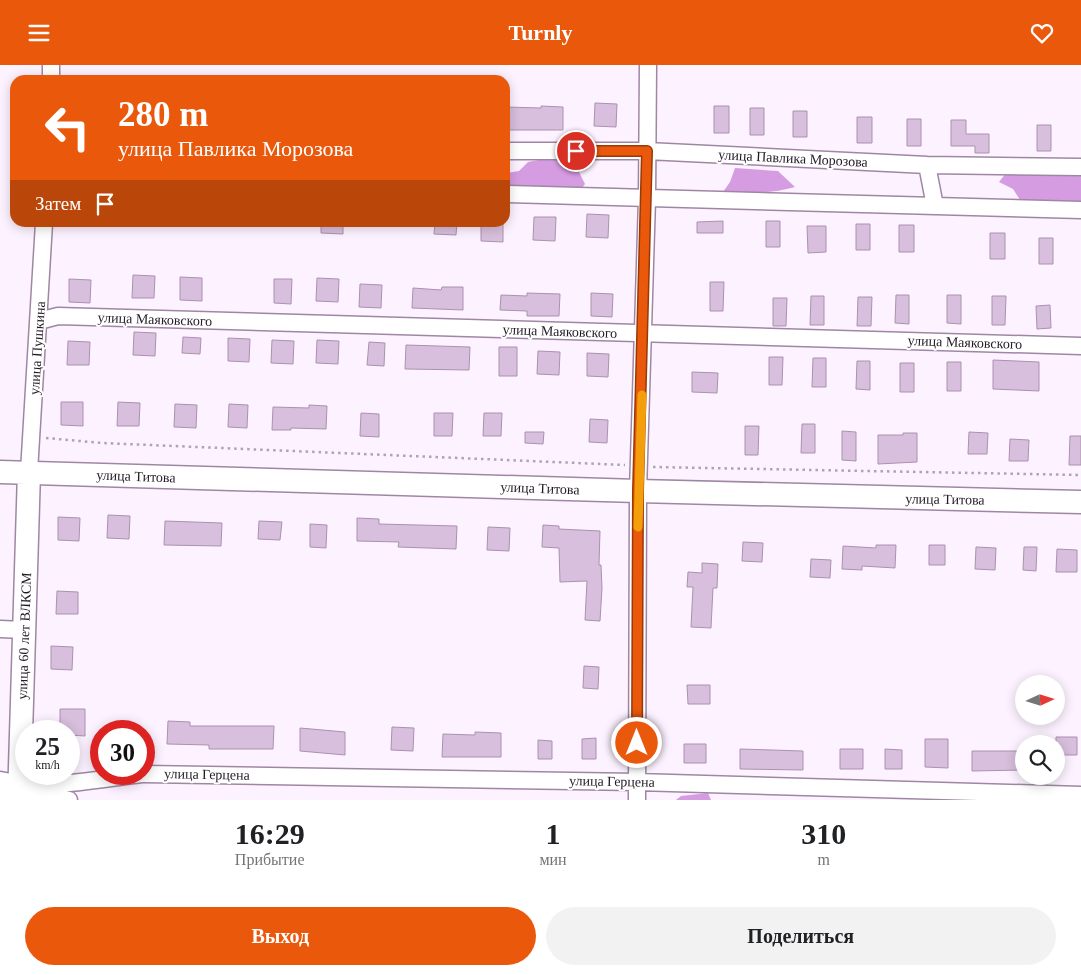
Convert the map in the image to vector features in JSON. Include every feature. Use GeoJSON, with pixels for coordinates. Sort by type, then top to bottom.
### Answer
{"type":"FeatureCollection","features":[{"type":"Feature","properties":{"kind":"main road","name":"улица Титова"},"geometry":{"type":"LineString","coordinates":[[0,472],[1081,502]]}},
{"type":"Feature","properties":{"kind":"main road","name":"улица 60 лет ВЛКСМ"},"geometry":{"type":"LineString","coordinates":[[11,790],[24,630],[29,473]]}},
{"type":"Feature","properties":{"kind":"street"},"geometry":{"type":"LineString","coordinates":[[637,800],[638,491],[647,199],[648,65]]}},
{"type":"Feature","properties":{"kind":"street","name":"улица Павлика Морозова"},"geometry":{"type":"LineString","coordinates":[[510,151],[647,151],[926,165],[1081,167]]}},
{"type":"Feature","properties":{"kind":"street"},"geometry":{"type":"LineString","coordinates":[[926,165],[935,206]]}},
{"type":"Feature","properties":{"kind":"street"},"geometry":{"type":"LineString","coordinates":[[510,194],[1081,210]]}},
{"type":"Feature","properties":{"kind":"street","name":"улица Пушкина"},"geometry":{"type":"LineString","coordinates":[[29,473],[44,227]]}},
{"type":"Feature","properties":{"kind":"street","name":"улица Маяковского"},"geometry":{"type":"LineString","coordinates":[[39,321],[58,316],[1081,346]]}},
{"type":"Feature","properties":{"kind":"street"},"geometry":{"type":"LineString","coordinates":[[0,629],[24,630]]}},
{"type":"Feature","properties":{"kind":"street","name":"улица Герцена"},"geometry":{"type":"LineString","coordinates":[[155,774],[637,781],[1081,795]]}},
{"type":"Feature","properties":{"kind":"street","name":"улица Герцена"},"geometry":{"type":"LineString","coordinates":[[11,790],[90,780]]}},
{"type":"Feature","properties":{"kind":"street"},"geometry":{"type":"LineString","coordinates":[[11,790],[70,800]]}},
{"type":"Feature","properties":{"kind":"path"},"geometry":{"type":"LineString","coordinates":[[32,428],[47,439],[102,443],[639,466],[1081,475]]}},
{"type":"Feature","properties":{"kind":"shaded area"},"geometry":{"type":"Polygon","coordinates":[[[560,156],[576,166],[585,184],[579,192],[510,188],[510,172],[519,171],[528,162],[560,156]]]}},
{"type":"Feature","properties":{"kind":"shaded area"},"geometry":{"type":"Polygon","coordinates":[[[735,168],[778,171],[795,187],[768,192],[723,192],[730,182],[735,168]]]}},
{"type":"Feature","properties":{"kind":"shaded area"},"geometry":{"type":"Polygon","coordinates":[[[1006,173],[1081,175],[1081,207],[1034,206],[1020,200],[1013,189],[999,182],[1006,173]]]}},
{"type":"Feature","properties":{"kind":"shaded area"},"geometry":{"type":"Polygon","coordinates":[[[708,793],[711,800],[676,800],[681,796],[708,793]]]}},
{"type":"Feature","properties":{"kind":"building"},"geometry":{"type":"Polygon","coordinates":[[[595,103],[617,104],[616,127],[594,126],[595,103]]]}},
{"type":"Feature","properties":{"kind":"building"},"geometry":{"type":"Polygon","coordinates":[[[541,106],[563,107],[563,130],[510,130],[510,107],[541,108],[541,106]]]}},
{"type":"Feature","properties":{"kind":"building"},"geometry":{"type":"Polygon","coordinates":[[[714,106],[729,106],[729,133],[714,133],[714,106]]]}},
{"type":"Feature","properties":{"kind":"building"},"geometry":{"type":"Polygon","coordinates":[[[750,108],[764,108],[764,135],[750,135],[750,108]]]}},
{"type":"Feature","properties":{"kind":"building"},"geometry":{"type":"Polygon","coordinates":[[[793,111],[807,111],[807,137],[793,137],[793,111]]]}},
{"type":"Feature","properties":{"kind":"building"},"geometry":{"type":"Polygon","coordinates":[[[857,117],[872,117],[872,143],[857,143],[857,117]]]}},
{"type":"Feature","properties":{"kind":"building"},"geometry":{"type":"Polygon","coordinates":[[[907,119],[921,119],[921,146],[907,146],[907,119]]]}},
{"type":"Feature","properties":{"kind":"building"},"geometry":{"type":"Polygon","coordinates":[[[951,120],[966,120],[966,134],[989,134],[989,153],[975,153],[975,146],[951,146],[951,120]]]}},
{"type":"Feature","properties":{"kind":"building"},"geometry":{"type":"Polygon","coordinates":[[[1037,125],[1051,125],[1051,151],[1037,151],[1037,125]]]}},
{"type":"Feature","properties":{"kind":"building"},"geometry":{"type":"Polygon","coordinates":[[[587,214],[609,215],[608,238],[586,237],[587,214]]]}},
{"type":"Feature","properties":{"kind":"building"},"geometry":{"type":"Polygon","coordinates":[[[534,217],[556,217],[555,241],[533,240],[534,217]]]}},
{"type":"Feature","properties":{"kind":"building"},"geometry":{"type":"Polygon","coordinates":[[[723,221],[723,233],[697,233],[697,222],[723,221]]]}},
{"type":"Feature","properties":{"kind":"building"},"geometry":{"type":"Polygon","coordinates":[[[766,221],[780,221],[780,247],[766,247],[766,221]]]}},
{"type":"Feature","properties":{"kind":"building"},"geometry":{"type":"Polygon","coordinates":[[[856,224],[870,224],[870,250],[856,250],[856,224]]]}},
{"type":"Feature","properties":{"kind":"building"},"geometry":{"type":"Polygon","coordinates":[[[899,225],[914,225],[914,252],[899,252],[899,225]]]}},
{"type":"Feature","properties":{"kind":"building"},"geometry":{"type":"Polygon","coordinates":[[[807,226],[826,226],[826,252],[808,253],[807,226]]]}},
{"type":"Feature","properties":{"kind":"building"},"geometry":{"type":"Polygon","coordinates":[[[321,227],[343,227],[343,234],[321,233],[321,227]]]}},
{"type":"Feature","properties":{"kind":"building"},"geometry":{"type":"Polygon","coordinates":[[[435,227],[457,227],[456,235],[434,234],[435,227]]]}},
{"type":"Feature","properties":{"kind":"building"},"geometry":{"type":"Polygon","coordinates":[[[481,227],[503,227],[503,242],[481,241],[481,227]]]}},
{"type":"Feature","properties":{"kind":"building"},"geometry":{"type":"Polygon","coordinates":[[[990,233],[1005,233],[1005,259],[990,259],[990,233]]]}},
{"type":"Feature","properties":{"kind":"building"},"geometry":{"type":"Polygon","coordinates":[[[1039,238],[1053,238],[1053,264],[1039,264],[1039,238]]]}},
{"type":"Feature","properties":{"kind":"building"},"geometry":{"type":"Polygon","coordinates":[[[133,275],[155,276],[154,298],[132,298],[133,275]]]}},
{"type":"Feature","properties":{"kind":"building"},"geometry":{"type":"Polygon","coordinates":[[[180,277],[202,278],[202,301],[180,300],[180,277]]]}},
{"type":"Feature","properties":{"kind":"building"},"geometry":{"type":"Polygon","coordinates":[[[317,278],[339,279],[338,302],[316,301],[317,278]]]}},
{"type":"Feature","properties":{"kind":"building"},"geometry":{"type":"Polygon","coordinates":[[[69,279],[91,280],[90,303],[69,302],[69,279]]]}},
{"type":"Feature","properties":{"kind":"building"},"geometry":{"type":"Polygon","coordinates":[[[274,279],[292,279],[291,304],[274,303],[274,279]]]}},
{"type":"Feature","properties":{"kind":"building"},"geometry":{"type":"Polygon","coordinates":[[[710,282],[724,282],[723,311],[710,311],[710,282]]]}},
{"type":"Feature","properties":{"kind":"building"},"geometry":{"type":"Polygon","coordinates":[[[360,284],[382,285],[381,308],[359,307],[360,284]]]}},
{"type":"Feature","properties":{"kind":"building"},"geometry":{"type":"Polygon","coordinates":[[[442,287],[463,287],[463,310],[412,308],[413,288],[441,290],[442,287]]]}},
{"type":"Feature","properties":{"kind":"building"},"geometry":{"type":"Polygon","coordinates":[[[527,293],[560,294],[559,316],[527,316],[527,311],[500,310],[501,295],[527,296],[527,293]]]}},
{"type":"Feature","properties":{"kind":"building"},"geometry":{"type":"Polygon","coordinates":[[[591,293],[613,294],[612,317],[591,316],[591,293]]]}},
{"type":"Feature","properties":{"kind":"building"},"geometry":{"type":"Polygon","coordinates":[[[896,295],[909,295],[909,324],[895,323],[896,295]]]}},
{"type":"Feature","properties":{"kind":"building"},"geometry":{"type":"Polygon","coordinates":[[[947,295],[961,295],[961,324],[947,323],[947,295]]]}},
{"type":"Feature","properties":{"kind":"building"},"geometry":{"type":"Polygon","coordinates":[[[811,296],[824,296],[824,325],[810,325],[811,296]]]}},
{"type":"Feature","properties":{"kind":"building"},"geometry":{"type":"Polygon","coordinates":[[[992,296],[1006,296],[1005,325],[992,325],[992,296]]]}},
{"type":"Feature","properties":{"kind":"building"},"geometry":{"type":"Polygon","coordinates":[[[858,297],[872,297],[871,326],[857,326],[858,297]]]}},
{"type":"Feature","properties":{"kind":"building"},"geometry":{"type":"Polygon","coordinates":[[[773,298],[787,298],[786,326],[773,326],[773,298]]]}},
{"type":"Feature","properties":{"kind":"building"},"geometry":{"type":"Polygon","coordinates":[[[1050,305],[1051,328],[1037,329],[1036,306],[1050,305]]]}},
{"type":"Feature","properties":{"kind":"building"},"geometry":{"type":"Polygon","coordinates":[[[134,332],[156,333],[155,356],[133,355],[134,332]]]}},
{"type":"Feature","properties":{"kind":"building"},"geometry":{"type":"Polygon","coordinates":[[[183,337],[201,338],[200,354],[182,353],[183,337]]]}},
{"type":"Feature","properties":{"kind":"building"},"geometry":{"type":"Polygon","coordinates":[[[228,338],[250,339],[249,362],[228,361],[228,338]]]}},
{"type":"Feature","properties":{"kind":"building"},"geometry":{"type":"Polygon","coordinates":[[[272,340],[294,341],[293,364],[271,363],[272,340]]]}},
{"type":"Feature","properties":{"kind":"building"},"geometry":{"type":"Polygon","coordinates":[[[317,340],[339,341],[338,364],[316,363],[317,340]]]}},
{"type":"Feature","properties":{"kind":"building"},"geometry":{"type":"Polygon","coordinates":[[[68,341],[90,342],[89,365],[67,365],[68,341]]]}},
{"type":"Feature","properties":{"kind":"building"},"geometry":{"type":"Polygon","coordinates":[[[369,342],[385,343],[384,366],[367,365],[369,342]]]}},
{"type":"Feature","properties":{"kind":"building"},"geometry":{"type":"Polygon","coordinates":[[[406,345],[470,347],[469,370],[405,369],[406,345]]]}},
{"type":"Feature","properties":{"kind":"building"},"geometry":{"type":"Polygon","coordinates":[[[499,347],[517,347],[517,376],[499,376],[499,347]]]}},
{"type":"Feature","properties":{"kind":"building"},"geometry":{"type":"Polygon","coordinates":[[[538,351],[560,352],[559,375],[537,374],[538,351]]]}},
{"type":"Feature","properties":{"kind":"building"},"geometry":{"type":"Polygon","coordinates":[[[587,353],[609,354],[608,377],[587,376],[587,353]]]}},
{"type":"Feature","properties":{"kind":"building"},"geometry":{"type":"Polygon","coordinates":[[[769,357],[783,357],[782,385],[769,385],[769,357]]]}},
{"type":"Feature","properties":{"kind":"building"},"geometry":{"type":"Polygon","coordinates":[[[813,358],[826,358],[826,387],[812,387],[813,358]]]}},
{"type":"Feature","properties":{"kind":"building"},"geometry":{"type":"Polygon","coordinates":[[[993,360],[1039,362],[1039,391],[993,389],[993,360]]]}},
{"type":"Feature","properties":{"kind":"building"},"geometry":{"type":"Polygon","coordinates":[[[857,361],[870,361],[870,390],[856,389],[857,361]]]}},
{"type":"Feature","properties":{"kind":"building"},"geometry":{"type":"Polygon","coordinates":[[[947,362],[961,362],[961,391],[947,391],[947,362]]]}},
{"type":"Feature","properties":{"kind":"building"},"geometry":{"type":"Polygon","coordinates":[[[900,363],[914,363],[914,392],[900,392],[900,363]]]}},
{"type":"Feature","properties":{"kind":"building"},"geometry":{"type":"Polygon","coordinates":[[[692,372],[718,373],[717,393],[692,392],[692,372]]]}},
{"type":"Feature","properties":{"kind":"building"},"geometry":{"type":"Polygon","coordinates":[[[61,402],[83,402],[83,426],[61,425],[61,402]]]}},
{"type":"Feature","properties":{"kind":"building"},"geometry":{"type":"Polygon","coordinates":[[[118,402],[140,403],[139,426],[117,426],[118,402]]]}},
{"type":"Feature","properties":{"kind":"building"},"geometry":{"type":"Polygon","coordinates":[[[175,404],[197,405],[196,428],[174,427],[175,404]]]}},
{"type":"Feature","properties":{"kind":"building"},"geometry":{"type":"Polygon","coordinates":[[[229,404],[248,405],[247,428],[228,427],[229,404]]]}},
{"type":"Feature","properties":{"kind":"building"},"geometry":{"type":"Polygon","coordinates":[[[309,405],[327,406],[326,429],[291,428],[291,430],[272,430],[273,407],[309,408],[309,405]]]}},
{"type":"Feature","properties":{"kind":"building"},"geometry":{"type":"Polygon","coordinates":[[[361,413],[379,414],[379,437],[360,436],[361,413]]]}},
{"type":"Feature","properties":{"kind":"building"},"geometry":{"type":"Polygon","coordinates":[[[434,413],[453,413],[452,436],[434,436],[434,413]]]}},
{"type":"Feature","properties":{"kind":"building"},"geometry":{"type":"Polygon","coordinates":[[[484,413],[502,413],[501,436],[483,436],[484,413]]]}},
{"type":"Feature","properties":{"kind":"building"},"geometry":{"type":"Polygon","coordinates":[[[590,419],[608,420],[607,443],[589,442],[590,419]]]}},
{"type":"Feature","properties":{"kind":"building"},"geometry":{"type":"Polygon","coordinates":[[[802,424],[815,424],[815,453],[801,453],[802,424]]]}},
{"type":"Feature","properties":{"kind":"building"},"geometry":{"type":"Polygon","coordinates":[[[745,426],[759,426],[758,455],[745,455],[745,426]]]}},
{"type":"Feature","properties":{"kind":"building"},"geometry":{"type":"Polygon","coordinates":[[[842,431],[856,432],[856,461],[842,460],[842,431]]]}},
{"type":"Feature","properties":{"kind":"building"},"geometry":{"type":"Polygon","coordinates":[[[525,432],[544,432],[543,444],[525,443],[525,432]]]}},
{"type":"Feature","properties":{"kind":"building"},"geometry":{"type":"Polygon","coordinates":[[[969,432],[988,433],[987,454],[968,454],[969,432]]]}},
{"type":"Feature","properties":{"kind":"building"},"geometry":{"type":"Polygon","coordinates":[[[903,433],[917,433],[917,462],[878,464],[878,435],[903,435],[903,433]]]}},
{"type":"Feature","properties":{"kind":"building"},"geometry":{"type":"Polygon","coordinates":[[[1070,436],[1081,436],[1081,465],[1069,465],[1070,436]]]}},
{"type":"Feature","properties":{"kind":"building"},"geometry":{"type":"Polygon","coordinates":[[[1010,439],[1029,440],[1028,461],[1009,461],[1010,439]]]}},
{"type":"Feature","properties":{"kind":"building"},"geometry":{"type":"Polygon","coordinates":[[[108,515],[130,516],[129,539],[107,538],[108,515]]]}},
{"type":"Feature","properties":{"kind":"building"},"geometry":{"type":"Polygon","coordinates":[[[58,517],[80,518],[79,541],[58,540],[58,517]]]}},
{"type":"Feature","properties":{"kind":"building"},"geometry":{"type":"Polygon","coordinates":[[[357,518],[379,519],[379,524],[457,526],[456,549],[398,547],[399,542],[357,541],[357,518]]]}},
{"type":"Feature","properties":{"kind":"building"},"geometry":{"type":"Polygon","coordinates":[[[165,521],[222,523],[221,546],[164,545],[165,521]]]}},
{"type":"Feature","properties":{"kind":"building"},"geometry":{"type":"Polygon","coordinates":[[[259,521],[282,522],[280,540],[258,539],[259,521]]]}},
{"type":"Feature","properties":{"kind":"building"},"geometry":{"type":"Polygon","coordinates":[[[310,524],[327,525],[326,548],[310,547],[310,524]]]}},
{"type":"Feature","properties":{"kind":"building"},"geometry":{"type":"Polygon","coordinates":[[[543,525],[559,526],[559,529],[600,531],[599,565],[601,565],[602,588],[600,621],[585,620],[587,581],[560,582],[559,548],[542,547],[543,525]]]}},
{"type":"Feature","properties":{"kind":"building"},"geometry":{"type":"Polygon","coordinates":[[[488,527],[510,528],[509,551],[487,550],[488,527]]]}},
{"type":"Feature","properties":{"kind":"building"},"geometry":{"type":"Polygon","coordinates":[[[743,542],[763,543],[762,562],[742,561],[743,542]]]}},
{"type":"Feature","properties":{"kind":"building"},"geometry":{"type":"Polygon","coordinates":[[[876,545],[896,545],[895,568],[862,566],[862,570],[842,569],[843,546],[876,548],[876,545]]]}},
{"type":"Feature","properties":{"kind":"building"},"geometry":{"type":"Polygon","coordinates":[[[929,545],[945,545],[945,565],[929,565],[929,545]]]}},
{"type":"Feature","properties":{"kind":"building"},"geometry":{"type":"Polygon","coordinates":[[[976,547],[996,548],[995,570],[975,569],[976,547]]]}},
{"type":"Feature","properties":{"kind":"building"},"geometry":{"type":"Polygon","coordinates":[[[1024,547],[1037,547],[1036,571],[1023,570],[1024,547]]]}},
{"type":"Feature","properties":{"kind":"building"},"geometry":{"type":"Polygon","coordinates":[[[1057,549],[1077,550],[1077,572],[1056,572],[1057,549]]]}},
{"type":"Feature","properties":{"kind":"building"},"geometry":{"type":"Polygon","coordinates":[[[811,559],[831,560],[830,578],[810,577],[811,559]]]}},
{"type":"Feature","properties":{"kind":"building"},"geometry":{"type":"Polygon","coordinates":[[[702,563],[718,564],[717,588],[713,588],[711,628],[691,627],[693,587],[687,587],[688,572],[702,573],[702,563]]]}},
{"type":"Feature","properties":{"kind":"building"},"geometry":{"type":"Polygon","coordinates":[[[57,591],[78,592],[78,614],[56,614],[57,591]]]}},
{"type":"Feature","properties":{"kind":"building"},"geometry":{"type":"Polygon","coordinates":[[[51,646],[73,647],[72,670],[51,669],[51,646]]]}},
{"type":"Feature","properties":{"kind":"building"},"geometry":{"type":"Polygon","coordinates":[[[584,666],[599,667],[598,689],[583,688],[584,666]]]}},
{"type":"Feature","properties":{"kind":"building"},"geometry":{"type":"Polygon","coordinates":[[[687,685],[710,685],[710,704],[688,704],[687,685]]]}},
{"type":"Feature","properties":{"kind":"building"},"geometry":{"type":"Polygon","coordinates":[[[60,709],[85,709],[85,736],[80,736],[80,720],[60,720],[60,709]]]}},
{"type":"Feature","properties":{"kind":"building"},"geometry":{"type":"Polygon","coordinates":[[[168,721],[190,722],[190,726],[274,726],[273,749],[209,749],[209,745],[167,744],[168,721]]]}},
{"type":"Feature","properties":{"kind":"building"},"geometry":{"type":"Polygon","coordinates":[[[392,727],[414,728],[413,751],[391,750],[392,727]]]}},
{"type":"Feature","properties":{"kind":"building"},"geometry":{"type":"Polygon","coordinates":[[[300,728],[345,732],[345,755],[300,751],[300,728]]]}},
{"type":"Feature","properties":{"kind":"building"},"geometry":{"type":"Polygon","coordinates":[[[475,732],[501,733],[501,757],[442,757],[443,734],[475,735],[475,732]]]}},
{"type":"Feature","properties":{"kind":"building"},"geometry":{"type":"Polygon","coordinates":[[[1065,737],[1077,737],[1077,755],[1065,755],[1065,737]]]}},
{"type":"Feature","properties":{"kind":"building"},"geometry":{"type":"Polygon","coordinates":[[[596,738],[596,759],[582,759],[582,739],[596,738]]]}},
{"type":"Feature","properties":{"kind":"building"},"geometry":{"type":"Polygon","coordinates":[[[925,739],[948,739],[948,768],[925,767],[925,739]]]}},
{"type":"Feature","properties":{"kind":"building"},"geometry":{"type":"Polygon","coordinates":[[[538,740],[552,741],[552,759],[538,759],[538,740]]]}},
{"type":"Feature","properties":{"kind":"building"},"geometry":{"type":"Polygon","coordinates":[[[684,744],[706,744],[706,763],[684,763],[684,744]]]}},
{"type":"Feature","properties":{"kind":"building"},"geometry":{"type":"Polygon","coordinates":[[[740,749],[803,751],[803,770],[740,769],[740,749]]]}},
{"type":"Feature","properties":{"kind":"building"},"geometry":{"type":"Polygon","coordinates":[[[840,749],[863,749],[863,769],[840,769],[840,749]]]}},
{"type":"Feature","properties":{"kind":"building"},"geometry":{"type":"Polygon","coordinates":[[[885,749],[902,750],[902,769],[885,769],[885,749]]]}},
{"type":"Feature","properties":{"kind":"building"},"geometry":{"type":"Polygon","coordinates":[[[972,751],[1015,751],[1015,770],[972,771],[972,751]]]}},
{"type":"Feature","properties":{"kind":"slow traffic"},"geometry":{"type":"LineString","coordinates":[[638,527],[642,395]]}},
{"type":"Feature","properties":{"kind":"route"},"geometry":{"type":"LineString","coordinates":[[576,151],[647,151],[638,491],[637,743]]}}]}
